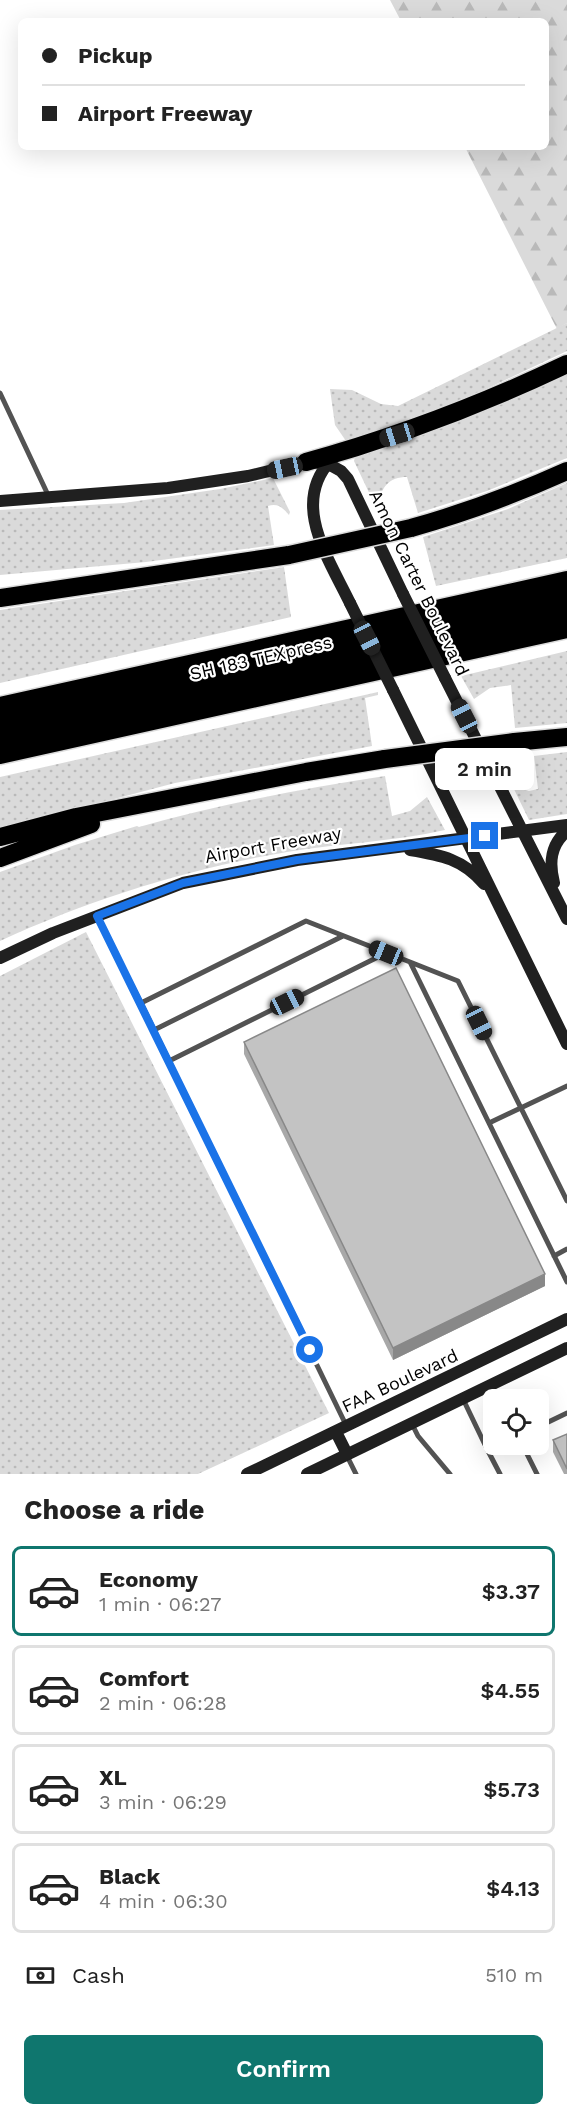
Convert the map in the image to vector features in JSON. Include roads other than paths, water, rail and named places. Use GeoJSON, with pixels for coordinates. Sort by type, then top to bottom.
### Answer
{"type":"FeatureCollection","features":[{"type":"Feature","properties":{"kind":"highway"},"geometry":{"type":"LineString","coordinates":[[306,462],[434,421],[516,388],[567,364]]}},
{"type":"Feature","properties":{"kind":"highway"},"geometry":{"type":"LineString","coordinates":[[0,598],[289,555],[411,528],[461,514],[519,493],[567,471]]}},
{"type":"Feature","properties":{"kind":"highway"},"geometry":{"type":"LineString","coordinates":[[0,706],[567,580]]}},
{"type":"Feature","properties":{"kind":"highway"},"geometry":{"type":"LineString","coordinates":[[0,589],[59,589]]}},
{"type":"Feature","properties":{"kind":"highway","name":"SH 183 TEXpress"},"geometry":{"type":"LineString","coordinates":[[0,721],[567,596]]}},
{"type":"Feature","properties":{"kind":"highway","name":"SH 183 TEXpress"},"geometry":{"type":"LineString","coordinates":[[0,738],[567,612]]}},
{"type":"Feature","properties":{"kind":"highway"},"geometry":{"type":"LineString","coordinates":[[0,754],[567,629]]}},
{"type":"Feature","properties":{"kind":"highway"},"geometry":{"type":"LineString","coordinates":[[0,837],[76,817],[385,759],[567,737]]}},
{"type":"Feature","properties":{"kind":"highway"},"geometry":{"type":"LineString","coordinates":[[0,858],[115,817],[229,787]]}},
{"type":"Feature","properties":{"kind":"street"},"geometry":{"type":"LineString","coordinates":[[342,452],[328,464],[319,477],[313,495],[314,520],[320,539],[567,1044]]}},
{"type":"Feature","properties":{"kind":"street"},"geometry":{"type":"LineString","coordinates":[[0,501],[168,488],[248,476],[306,462],[328,464]]}},
{"type":"Feature","properties":{"kind":"street","name":"Amon Carter Boulevard"},"geometry":{"type":"LineString","coordinates":[[328,464],[341,471],[351,484],[403,594],[567,919]]}},
{"type":"Feature","properties":{"kind":"street","name":"Airport Freeway"},"geometry":{"type":"LineString","coordinates":[[0,958],[53,933],[183,883],[297,860],[567,825]]}},
{"type":"Feature","properties":{"kind":"street"},"geometry":{"type":"LineString","coordinates":[[559,902],[550,870],[552,850],[567,831]]}},
{"type":"Feature","properties":{"kind":"street"},"geometry":{"type":"LineString","coordinates":[[397,847],[445,856],[462,864],[477,875],[496,899]]}},
{"type":"Feature","properties":{"kind":"street","name":"FAA Boulevard"},"geometry":{"type":"LineString","coordinates":[[247,1474],[567,1319]]}},
{"type":"Feature","properties":{"kind":"street"},"geometry":{"type":"LineString","coordinates":[[307,1474],[567,1348]]}},
{"type":"Feature","properties":{"kind":"street"},"geometry":{"type":"LineString","coordinates":[[341,1429],[347,1454]]}},
{"type":"Feature","properties":{"kind":"lane"},"geometry":{"type":"LineString","coordinates":[[0,393],[49,497]]}},
{"type":"Feature","properties":{"kind":"lane"},"geometry":{"type":"LineString","coordinates":[[97,916],[169,1061],[341,1429]]}},
{"type":"Feature","properties":{"kind":"lane"},"geometry":{"type":"LineString","coordinates":[[141,1003],[306,921],[458,981],[567,1202]]}},
{"type":"Feature","properties":{"kind":"lane"},"geometry":{"type":"LineString","coordinates":[[154,1030],[343,936]]}},
{"type":"Feature","properties":{"kind":"lane"},"geometry":{"type":"LineString","coordinates":[[169,1061],[386,953]]}},
{"type":"Feature","properties":{"kind":"lane"},"geometry":{"type":"LineString","coordinates":[[410,962],[567,1282]]}},
{"type":"Feature","properties":{"kind":"lane"},"geometry":{"type":"LineString","coordinates":[[489,1124],[567,1086]]}},
{"type":"Feature","properties":{"kind":"lane"},"geometry":{"type":"LineString","coordinates":[[554,1256],[567,1249]]}},
{"type":"Feature","properties":{"kind":"lane"},"geometry":{"type":"LineString","coordinates":[[463,1399],[483,1441]]}},
{"type":"Feature","properties":{"kind":"lane"},"geometry":{"type":"LineString","coordinates":[[549,1422],[567,1413]]}},
{"type":"Feature","properties":{"kind":"lane"},"geometry":{"type":"LineString","coordinates":[[412,1424],[418,1436],[450,1474]]}},
{"type":"Feature","properties":{"kind":"lane"},"geometry":{"type":"LineString","coordinates":[[347,1454],[356,1474]]}},
{"type":"Feature","properties":{"kind":"lane"},"geometry":{"type":"LineString","coordinates":[[490,1455],[500,1474]]}},
{"type":"Feature","properties":{"kind":"lane"},"geometry":{"type":"LineString","coordinates":[[528,1455],[537,1474]]}}]}
